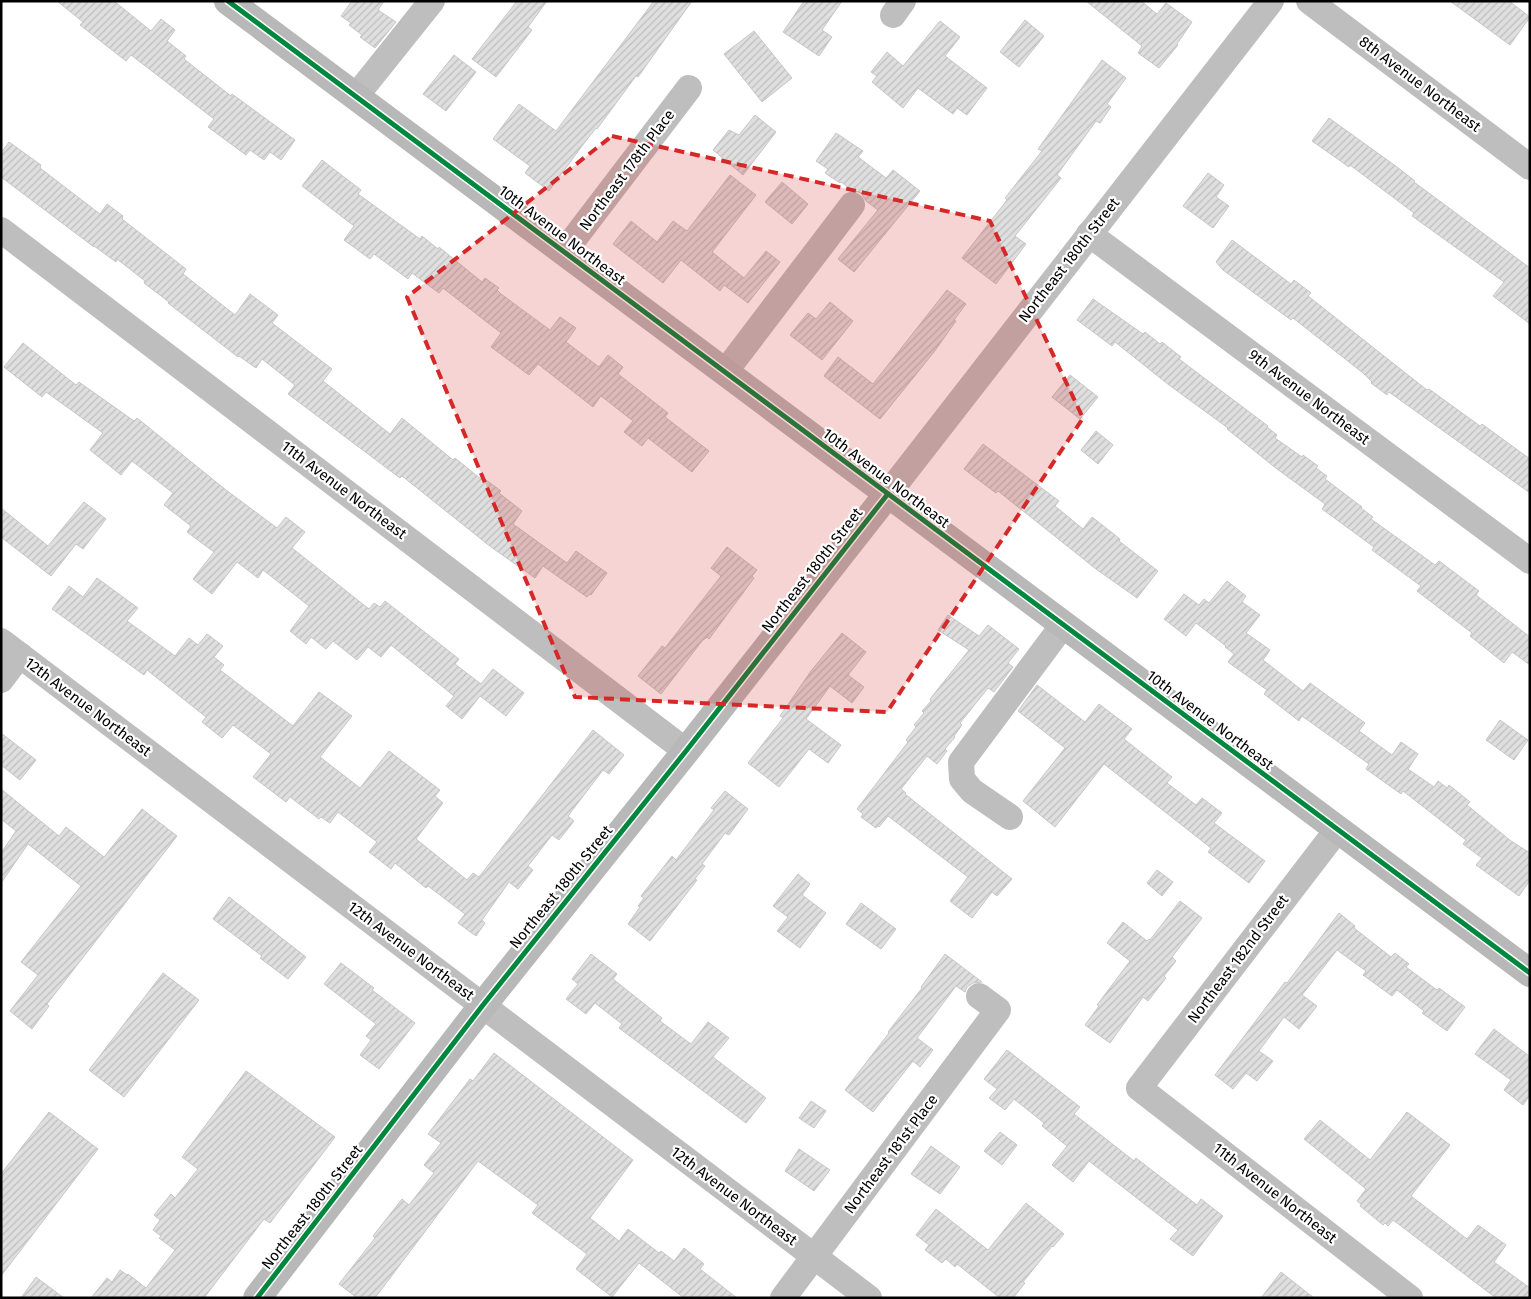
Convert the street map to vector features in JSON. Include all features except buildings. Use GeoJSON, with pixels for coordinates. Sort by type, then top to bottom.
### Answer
{"type":"FeatureCollection","features":[{"type":"Feature","properties":{"kind":"street","name":"10th Avenue Northeast"},"geometry":{"type":"LineString","coordinates":[[228,1],[1530,973]]}},
{"type":"Feature","properties":{"kind":"street"},"geometry":{"type":"LineString","coordinates":[[356,96],[432,1]]}},
{"type":"Feature","properties":{"kind":"street","name":"Northeast 180th Street"},"geometry":{"type":"LineString","coordinates":[[257,1298],[483,1005],[888,495],[1271,1]]}},
{"type":"Feature","properties":{"kind":"street","name":"8th Avenue Northeast"},"geometry":{"type":"LineString","coordinates":[[1309,1],[1530,167]]}},
{"type":"Feature","properties":{"kind":"street","name":"Northeast 178th Place"},"geometry":{"type":"LineString","coordinates":[[564,252],[689,88]]}},
{"type":"Feature","properties":{"kind":"street"},"geometry":{"type":"LineString","coordinates":[[725,372],[852,205]]}},
{"type":"Feature","properties":{"kind":"street","name":"11th Avenue Northeast"},"geometry":{"type":"LineString","coordinates":[[1,230],[686,751]]}},
{"type":"Feature","properties":{"kind":"street","name":"9th Avenue Northeast"},"geometry":{"type":"LineString","coordinates":[[1089,234],[1530,561]]}},
{"type":"Feature","properties":{"kind":"street"},"geometry":{"type":"LineString","coordinates":[[1010,817],[972,791],[962,778],[961,762],[1063,625]]}},
{"type":"Feature","properties":{"kind":"street"},"geometry":{"type":"LineString","coordinates":[[1,680],[11,648]]}},
{"type":"Feature","properties":{"kind":"street","name":"12th Avenue Northeast"},"geometry":{"type":"LineString","coordinates":[[11,648],[869,1298]]}},
{"type":"Feature","properties":{"kind":"street","name":"Northeast 182nd Street"},"geometry":{"type":"LineString","coordinates":[[1140,1088],[1337,830]]}},
{"type":"Feature","properties":{"kind":"street","name":"Northeast 181st Place"},"geometry":{"type":"LineString","coordinates":[[783,1298],[989,1003]]}},
{"type":"Feature","properties":{"kind":"street","name":"11th Avenue Northeast"},"geometry":{"type":"LineString","coordinates":[[1140,1088],[1410,1298]]}},
{"type":"Feature","properties":{"kind":"highlighted area"},"geometry":{"type":"Polygon","coordinates":[[[612,136],[990,221],[1083,418],[887,712],[575,697],[407,297],[612,136]]]}},
{"type":"Feature","properties":{"kind":"cycle path"},"geometry":{"type":"LineString","coordinates":[[228,1],[1530,973]]}},
{"type":"Feature","properties":{"kind":"cycle path"},"geometry":{"type":"LineString","coordinates":[[257,1298],[483,1005],[887,495]]}}]}
